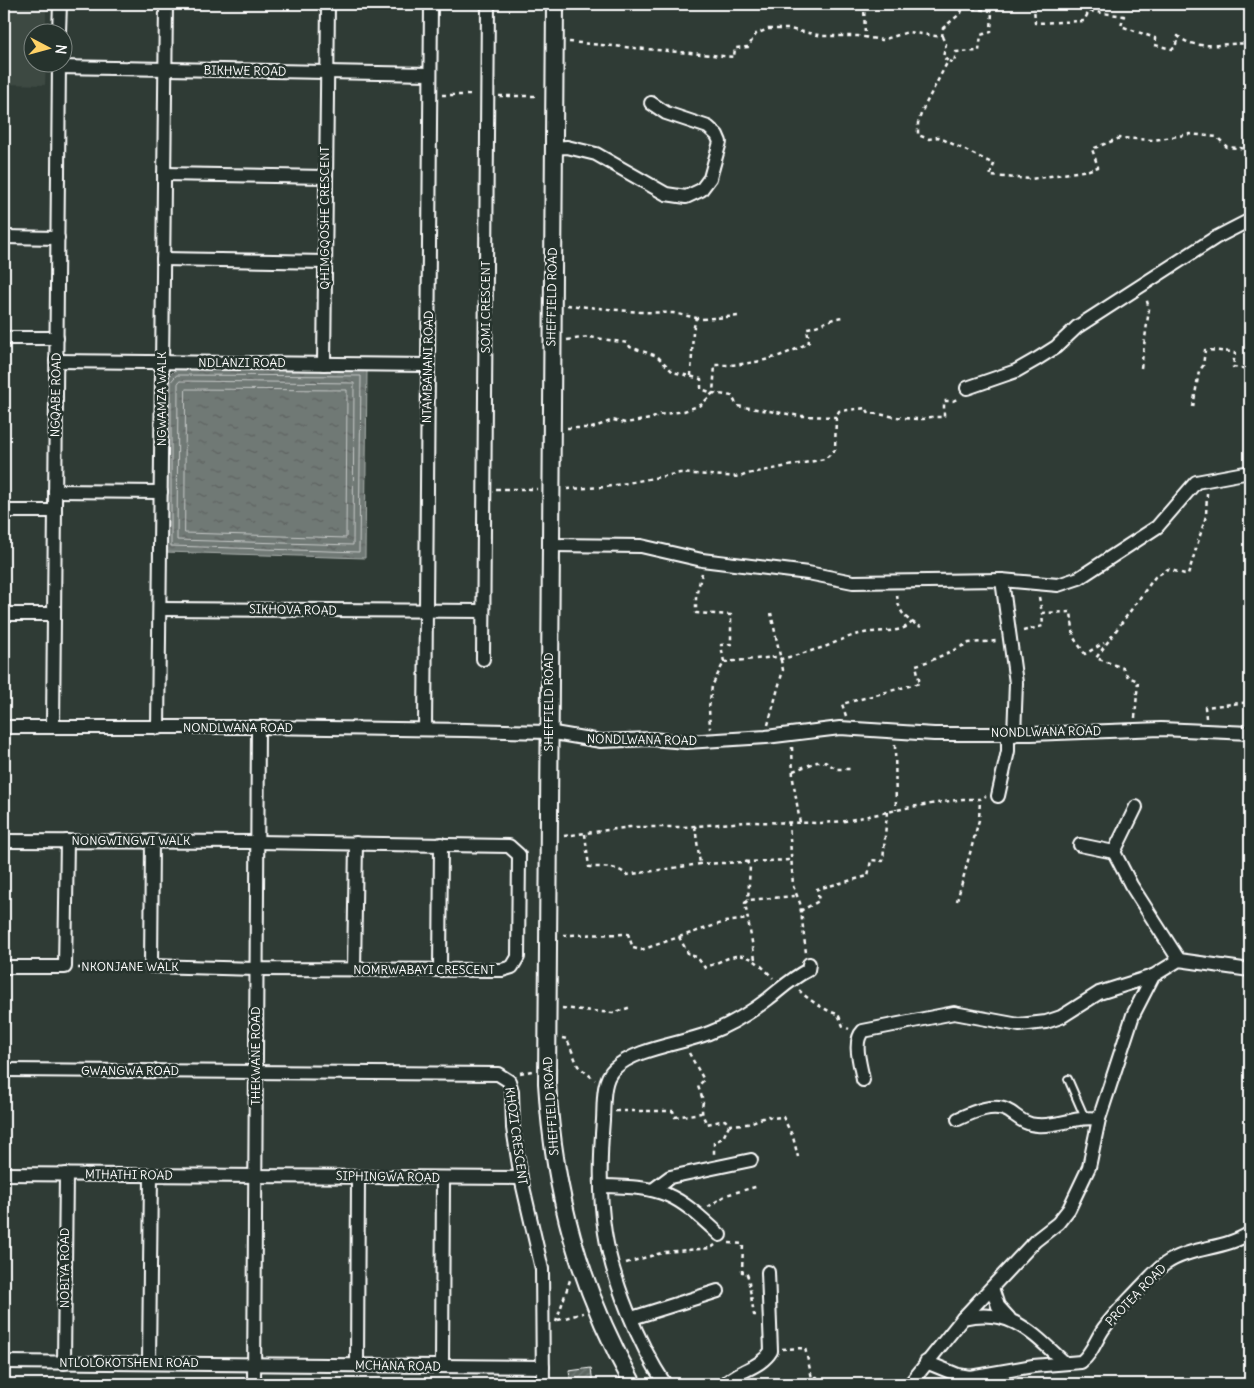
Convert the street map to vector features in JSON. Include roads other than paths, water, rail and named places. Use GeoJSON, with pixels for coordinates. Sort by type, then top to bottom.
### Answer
{"type":"FeatureCollection","features":[{"type":"Feature","properties":{"kind":"street"},"geometry":{"type":"LineString","coordinates":[[59,22],[60,4]]}},
{"type":"Feature","properties":{"kind":"street","name":"NGWAMZA WALK"},"geometry":{"type":"LineString","coordinates":[[158,728],[166,4]]}},
{"type":"Feature","properties":{"kind":"street","name":"QHIMGQOSHE CRESCENT"},"geometry":{"type":"LineString","coordinates":[[324,364],[328,4]]}},
{"type":"Feature","properties":{"kind":"street","name":"NTAMBANANI ROAD"},"geometry":{"type":"LineString","coordinates":[[425,730],[431,4]]}},
{"type":"Feature","properties":{"kind":"street","name":"SOMI CRESCENT"},"geometry":{"type":"LineString","coordinates":[[483,659],[488,4]]}},
{"type":"Feature","properties":{"kind":"street","name":"SHEFFIELD ROAD"},"geometry":{"type":"LineString","coordinates":[[555,4],[552,303],[544,489],[550,545],[547,1082],[554,1159],[561,1200],[584,1275],[606,1332],[633,1384]]}},
{"type":"Feature","properties":{"kind":"street","name":"BIKHWE ROAD"},"geometry":{"type":"LineString","coordinates":[[72,65],[430,74]]}},
{"type":"Feature","properties":{"kind":"street","name":"NGQABE ROAD"},"geometry":{"type":"LineString","coordinates":[[53,728],[59,72]]}},
{"type":"Feature","properties":{"kind":"street"},"geometry":{"type":"LineString","coordinates":[[553,148],[567,147],[596,154],[666,194],[686,197],[701,190],[710,178],[720,142],[717,134],[708,127],[666,113],[650,103]]}},
{"type":"Feature","properties":{"kind":"street"},"geometry":{"type":"LineString","coordinates":[[164,174],[325,177]]}},
{"type":"Feature","properties":{"kind":"street"},"geometry":{"type":"LineString","coordinates":[[967,388],[1016,371],[1037,359],[1056,347],[1077,327],[1234,226],[1250,220]]}},
{"type":"Feature","properties":{"kind":"street"},"geometry":{"type":"LineString","coordinates":[[4,237],[58,238]]}},
{"type":"Feature","properties":{"kind":"street"},"geometry":{"type":"LineString","coordinates":[[163,259],[325,262]]}},
{"type":"Feature","properties":{"kind":"street"},"geometry":{"type":"LineString","coordinates":[[4,338],[57,338]]}},
{"type":"Feature","properties":{"kind":"street","name":"NDLANZI ROAD"},"geometry":{"type":"LineString","coordinates":[[56,362],[428,365]]}},
{"type":"Feature","properties":{"kind":"street"},"geometry":{"type":"LineString","coordinates":[[550,545],[632,545],[702,560],[808,573],[853,582],[896,583],[1002,580],[1065,584],[1079,578],[1157,527],[1196,482],[1250,472]]}},
{"type":"Feature","properties":{"kind":"street"},"geometry":{"type":"LineString","coordinates":[[55,490],[161,492]]}},
{"type":"Feature","properties":{"kind":"street"},"geometry":{"type":"LineString","coordinates":[[4,511],[55,511]]}},
{"type":"Feature","properties":{"kind":"street"},"geometry":{"type":"LineString","coordinates":[[998,796],[1011,734],[1016,683],[1002,580]]}},
{"type":"Feature","properties":{"kind":"street","name":"SIKHOVA ROAD"},"geometry":{"type":"LineString","coordinates":[[160,609],[426,611]]}},
{"type":"Feature","properties":{"kind":"street"},"geometry":{"type":"LineString","coordinates":[[426,611],[483,611]]}},
{"type":"Feature","properties":{"kind":"street"},"geometry":{"type":"LineString","coordinates":[[4,614],[54,614]]}},
{"type":"Feature","properties":{"kind":"street","name":"NONDLWANA ROAD"},"geometry":{"type":"LineString","coordinates":[[4,727],[258,727],[548,732],[601,741],[634,739],[686,742],[766,737],[851,728],[934,734],[1011,734],[1136,730],[1207,730],[1250,733]]}},
{"type":"Feature","properties":{"kind":"street","name":"THEKWANE ROAD"},"geometry":{"type":"LineString","coordinates":[[254,1384],[258,727]]}},
{"type":"Feature","properties":{"kind":"street"},"geometry":{"type":"LineString","coordinates":[[1114,852],[1136,807]]}},
{"type":"Feature","properties":{"kind":"street","name":"NONGWINGWI WALK"},"geometry":{"type":"LineString","coordinates":[[4,841],[257,842]]}},
{"type":"Feature","properties":{"kind":"street","name":"NKONJANE WALK"},"geometry":{"type":"LineString","coordinates":[[4,966],[65,967],[67,841]]}},
{"type":"Feature","properties":{"kind":"street","name":"NKONJANE WALK"},"geometry":{"type":"LineString","coordinates":[[152,842],[151,966],[256,969]]}},
{"type":"Feature","properties":{"kind":"street","name":"NOMRWABAYI CRESCENT"},"geometry":{"type":"LineString","coordinates":[[256,969],[502,970],[512,967],[518,957],[519,855],[517,851],[509,846],[257,842]]}},
{"type":"Feature","properties":{"kind":"street"},"geometry":{"type":"LineString","coordinates":[[354,970],[356,843]]}},
{"type":"Feature","properties":{"kind":"street"},"geometry":{"type":"LineString","coordinates":[[440,970],[441,844]]}},
{"type":"Feature","properties":{"kind":"street"},"geometry":{"type":"LineString","coordinates":[[1080,845],[1114,852]]}},
{"type":"Feature","properties":{"kind":"street"},"geometry":{"type":"LineString","coordinates":[[1114,852],[1131,885],[1179,960]]}},
{"type":"Feature","properties":{"kind":"street"},"geometry":{"type":"LineString","coordinates":[[863,1080],[858,1048],[860,1034],[863,1031],[909,1024],[954,1013],[1020,1025],[1046,1022],[1061,1017],[1099,993],[1153,976],[1179,960],[1250,970]]}},
{"type":"Feature","properties":{"kind":"street"},"geometry":{"type":"LineString","coordinates":[[665,1384],[646,1353],[632,1318],[605,1233],[600,1152],[606,1083],[614,1068],[630,1059],[683,1043],[736,1020],[767,999],[785,983],[808,970],[809,964]]}},
{"type":"Feature","properties":{"kind":"street"},"geometry":{"type":"LineString","coordinates":[[910,1384],[963,1318],[1035,1242],[1058,1223],[1069,1209],[1089,1167],[1099,1119],[1133,1016],[1153,976]]}},
{"type":"Feature","properties":{"kind":"street","name":"GWANGWA ROAD"},"geometry":{"type":"LineString","coordinates":[[4,1070],[256,1072]]}},
{"type":"Feature","properties":{"kind":"street","name":"KHOZI CRESCENT"},"geometry":{"type":"LineString","coordinates":[[256,1072],[498,1074],[509,1081],[512,1091],[513,1128],[521,1178],[542,1269],[543,1384]]}},
{"type":"Feature","properties":{"kind":"street"},"geometry":{"type":"LineString","coordinates":[[958,1119],[989,1108],[1008,1111],[1022,1121],[1037,1126],[1053,1125],[1084,1118],[1099,1119]]}},
{"type":"Feature","properties":{"kind":"street"},"geometry":{"type":"LineString","coordinates":[[654,1189],[670,1177],[751,1160]]}},
{"type":"Feature","properties":{"kind":"street","name":"MTHATHI ROAD"},"geometry":{"type":"LineString","coordinates":[[4,1174],[255,1176]]}},
{"type":"Feature","properties":{"kind":"street","name":"NOBIYA ROAD"},"geometry":{"type":"LineString","coordinates":[[64,1363],[66,1174]]}},
{"type":"Feature","properties":{"kind":"street"},"geometry":{"type":"LineString","coordinates":[[149,1363],[151,1175]]}},
{"type":"Feature","properties":{"kind":"street","name":"SIPHINGWA ROAD"},"geometry":{"type":"LineString","coordinates":[[255,1176],[521,1178]]}},
{"type":"Feature","properties":{"kind":"street"},"geometry":{"type":"LineString","coordinates":[[357,1365],[358,1177]]}},
{"type":"Feature","properties":{"kind":"street"},"geometry":{"type":"LineString","coordinates":[[442,1366],[443,1178]]}},
{"type":"Feature","properties":{"kind":"street"},"geometry":{"type":"LineString","coordinates":[[601,1186],[654,1189],[678,1199],[698,1213],[720,1235]]}},
{"type":"Feature","properties":{"kind":"street","name":"PROTEA ROAD"},"geometry":{"type":"LineString","coordinates":[[1065,1363],[1081,1362],[1119,1309],[1164,1264],[1180,1255],[1202,1248],[1238,1241],[1250,1233]]}},
{"type":"Feature","properties":{"kind":"street"},"geometry":{"type":"LineString","coordinates":[[1238,1241],[1250,1247]]}},
{"type":"Feature","properties":{"kind":"street"},"geometry":{"type":"LineString","coordinates":[[725,1384],[734,1376],[765,1359],[771,1351],[768,1272]]}},
{"type":"Feature","properties":{"kind":"street"},"geometry":{"type":"LineString","coordinates":[[992,1288],[998,1306],[1010,1319],[1033,1334],[1065,1363]]}},
{"type":"Feature","properties":{"kind":"street"},"geometry":{"type":"LineString","coordinates":[[632,1318],[718,1291]]}},
{"type":"Feature","properties":{"kind":"street"},"geometry":{"type":"LineString","coordinates":[[963,1318],[993,1315],[1010,1319]]}},
{"type":"Feature","properties":{"kind":"street","name":"NTLOLOKOTSHENI ROAD"},"geometry":{"type":"LineString","coordinates":[[4,1362],[254,1364]]}},
{"type":"Feature","properties":{"kind":"street"},"geometry":{"type":"LineString","coordinates":[[926,1362],[958,1375],[970,1377],[1033,1366],[1065,1363]]}},
{"type":"Feature","properties":{"kind":"street","name":"MCHANA ROAD"},"geometry":{"type":"LineString","coordinates":[[254,1364],[543,1367]]}},
{"type":"Feature","properties":{"kind":"lane"},"geometry":{"type":"LineString","coordinates":[[1068,1079],[1084,1118]]}},
{"type":"Feature","properties":{"kind":"water"},"geometry":{"type":"Polygon","coordinates":[[[176,369],[367,371],[365,558],[165,552],[166,379],[176,369]]]}}]}
